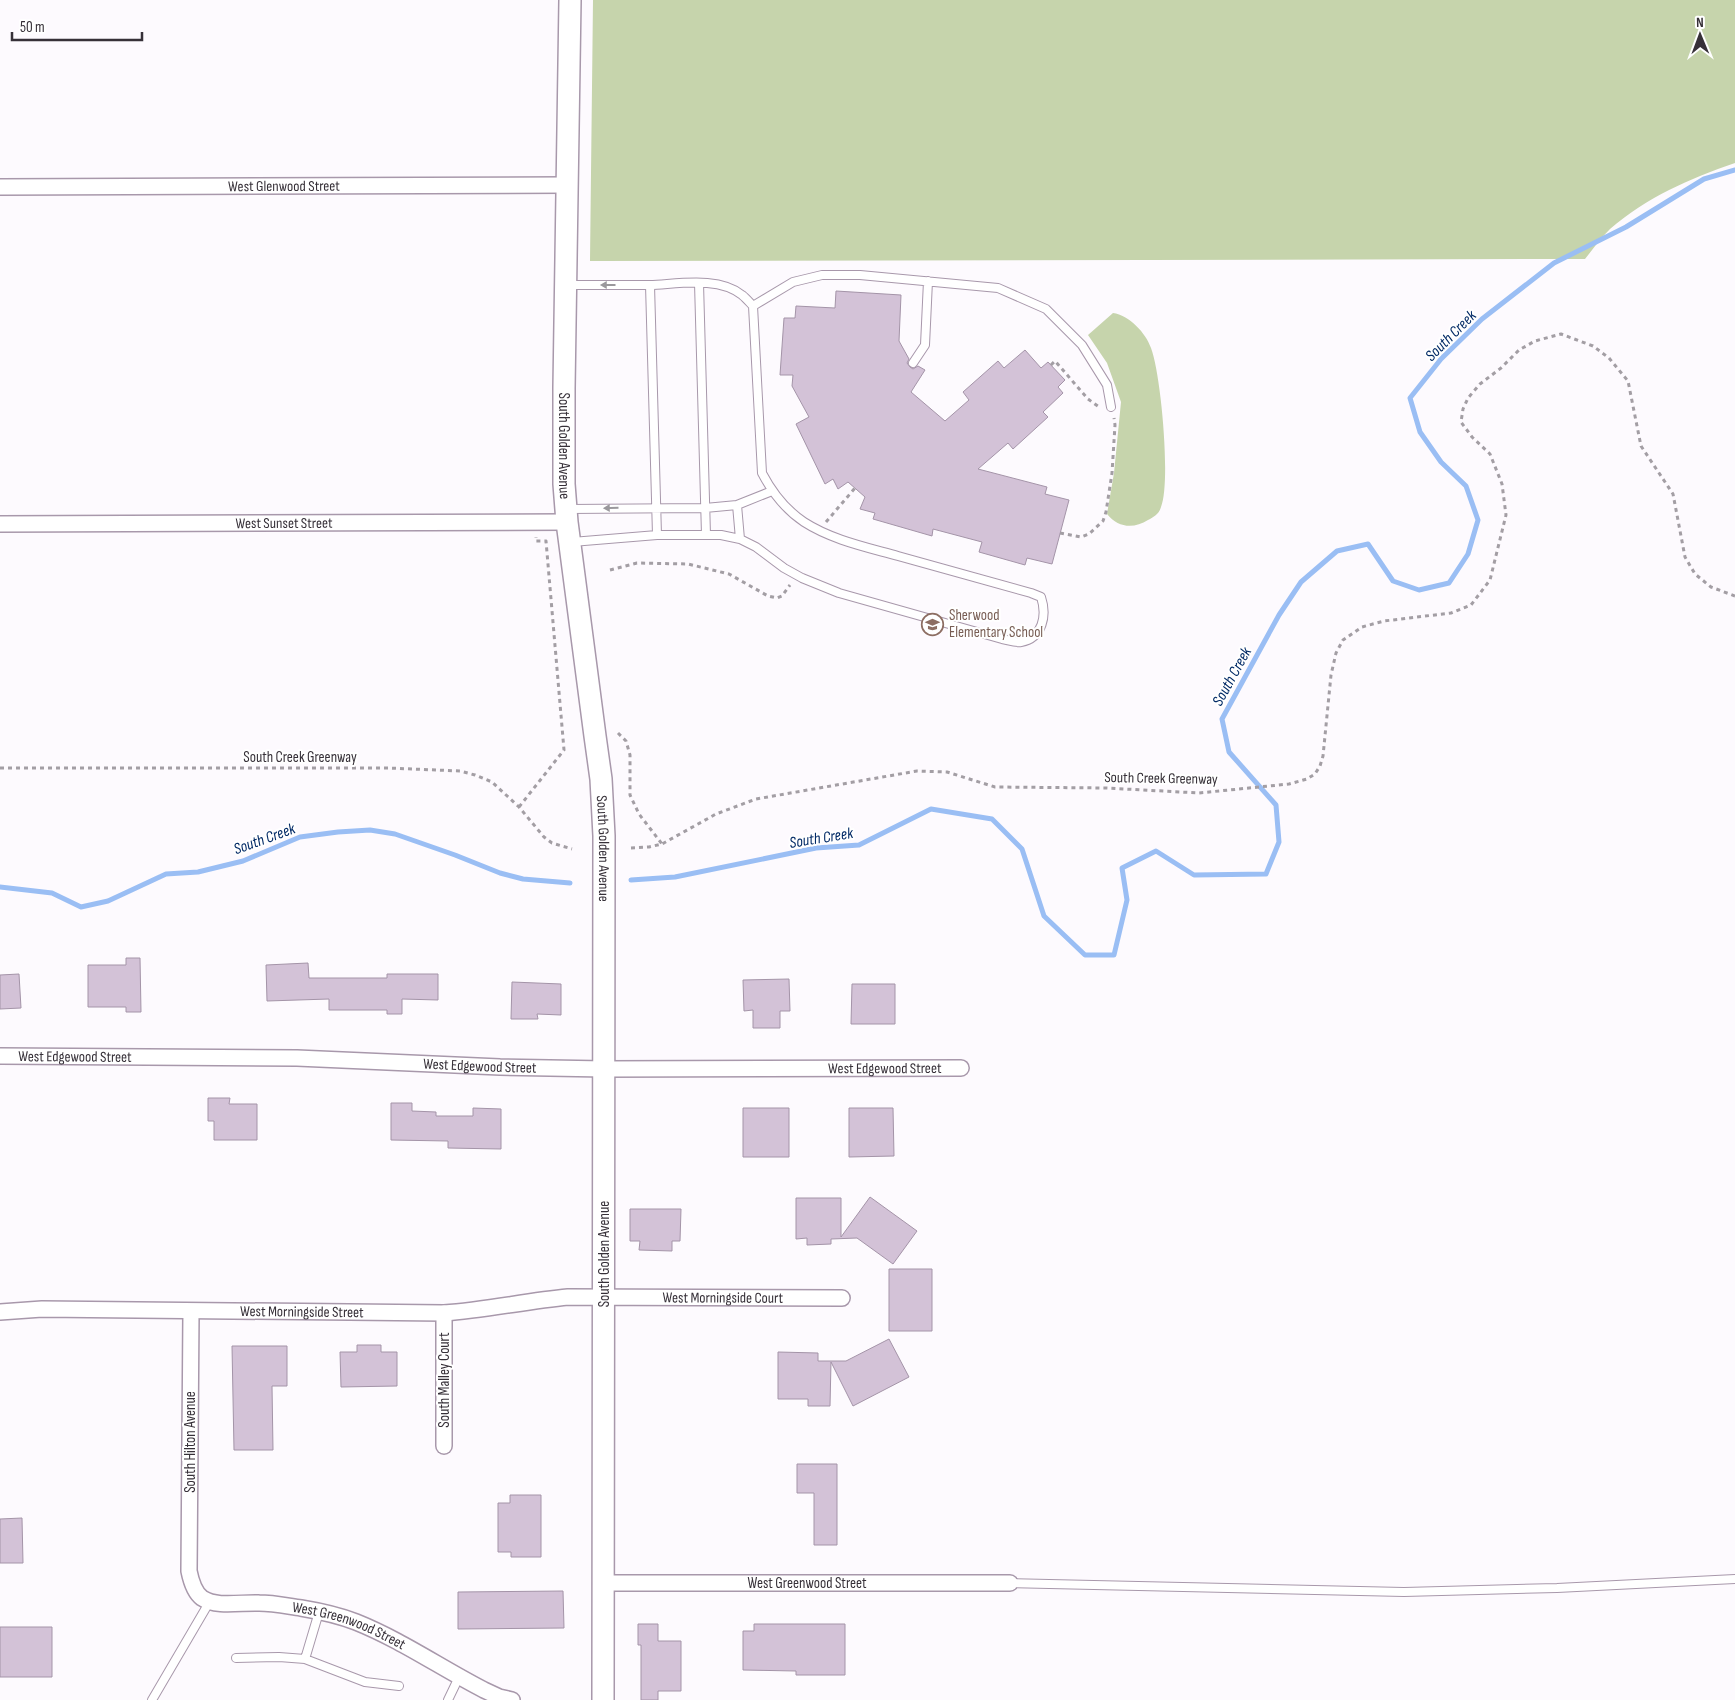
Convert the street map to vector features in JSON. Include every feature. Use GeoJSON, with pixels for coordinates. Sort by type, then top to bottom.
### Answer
{"type":"FeatureCollection","features":[{"type":"Feature","properties":{"kind":"street","name":"South Golden Avenue"},"geometry":{"type":"LineString","coordinates":[[570,0],[564,426],[567,524],[598,753],[604,836],[603,1700]]}},
{"type":"Feature","properties":{"kind":"street","name":"West Glenwood Street"},"geometry":{"type":"LineString","coordinates":[[0,188],[568,185]]}},
{"type":"Feature","properties":{"kind":"street","name":"West Sunset Street"},"geometry":{"type":"LineString","coordinates":[[0,524],[536,522],[567,524]]}},
{"type":"Feature","properties":{"kind":"street","name":"West Edgewood Street"},"geometry":{"type":"LineString","coordinates":[[0,1056],[297,1058],[500,1067],[961,1068]]}},
{"type":"Feature","properties":{"kind":"street","name":"West Morningside Street"},"geometry":{"type":"LineString","coordinates":[[0,1312],[42,1309],[190,1312],[444,1313],[493,1308],[537,1300],[568,1297],[603,1297]]}},
{"type":"Feature","properties":{"kind":"street","name":"West Morningside Court"},"geometry":{"type":"LineString","coordinates":[[603,1297],[842,1298]]}},
{"type":"Feature","properties":{"kind":"street","name":"South Hilton Avenue"},"geometry":{"type":"LineString","coordinates":[[190,1312],[189,1571],[191,1582],[196,1591],[202,1598],[210,1601]]}},
{"type":"Feature","properties":{"kind":"street","name":"South Malley Court"},"geometry":{"type":"LineString","coordinates":[[444,1313],[444,1446]]}},
{"type":"Feature","properties":{"kind":"street","name":"West Greenwood Street"},"geometry":{"type":"LineString","coordinates":[[604,1583],[1010,1582]]}},
{"type":"Feature","properties":{"kind":"street","name":"West Greenwood Street"},"geometry":{"type":"LineString","coordinates":[[210,1601],[281,1605],[319,1612],[356,1622],[384,1635],[459,1677],[499,1697],[512,1700]]}},
{"type":"Feature","properties":{"kind":"lane"},"geometry":{"type":"LineString","coordinates":[[753,306],[793,282],[822,275],[860,275],[998,288],[1046,309],[1082,345],[1106,385],[1111,407]]}},
{"type":"Feature","properties":{"kind":"lane"},"geometry":{"type":"LineString","coordinates":[[913,363],[925,345],[928,281]]}},
{"type":"Feature","properties":{"kind":"lane"},"geometry":{"type":"LineString","coordinates":[[566,285],[712,282],[742,294],[753,306],[762,473],[772,491],[802,521],[817,530],[851,542],[1041,597],[1045,607],[1044,618],[1039,630],[1031,638],[1020,642],[1002,639],[839,593],[802,578],[784,568],[756,546],[740,539],[721,535],[657,535],[567,524]]}},
{"type":"Feature","properties":{"kind":"lane"},"geometry":{"type":"LineString","coordinates":[[699,283],[706,535]]}},
{"type":"Feature","properties":{"kind":"lane"},"geometry":{"type":"LineString","coordinates":[[650,284],[657,535]]}},
{"type":"Feature","properties":{"kind":"lane"},"geometry":{"type":"LineString","coordinates":[[567,524],[656,508],[705,508],[737,505],[772,491]]}},
{"type":"Feature","properties":{"kind":"lane"},"geometry":{"type":"LineString","coordinates":[[737,505],[740,539]]}},
{"type":"Feature","properties":{"kind":"lane"},"geometry":{"type":"LineString","coordinates":[[1010,1582],[1404,1592],[1735,1579]]}},
{"type":"Feature","properties":{"kind":"lane"},"geometry":{"type":"LineString","coordinates":[[152,1700],[210,1601]]}},
{"type":"Feature","properties":{"kind":"lane"},"geometry":{"type":"LineString","coordinates":[[305,1659],[319,1612]]}},
{"type":"Feature","properties":{"kind":"lane"},"geometry":{"type":"LineString","coordinates":[[236,1658],[279,1657],[305,1659],[365,1682],[399,1686]]}},
{"type":"Feature","properties":{"kind":"lane"},"geometry":{"type":"LineString","coordinates":[[448,1700],[459,1677]]}},
{"type":"Feature","properties":{"kind":"path","name":"South Creek Greenway"},"geometry":{"type":"LineString","coordinates":[[631,848],[662,844],[716,814],[756,799],[917,771],[947,772],[996,787],[1106,788],[1199,792],[1273,786],[1306,779],[1314,774],[1320,766],[1323,756],[1331,675],[1336,653],[1343,640],[1362,628],[1384,621],[1451,613],[1471,605],[1490,580],[1506,515],[1502,484],[1490,454],[1472,437],[1461,422],[1463,409],[1468,398],[1480,384],[1520,350],[1535,341],[1561,334],[1593,346],[1609,358],[1628,381],[1641,446],[1673,494],[1685,557],[1695,574],[1711,587],[1735,596]]}},
{"type":"Feature","properties":{"kind":"path"},"geometry":{"type":"LineString","coordinates":[[1051,365],[1055,361],[1093,404],[1098,407],[1111,407],[1115,425],[1112,473],[1103,521],[1089,534],[1081,536],[1060,532]]}},
{"type":"Feature","properties":{"kind":"path"},"geometry":{"type":"LineString","coordinates":[[823,524],[855,488]]}},
{"type":"Feature","properties":{"kind":"path"},"geometry":{"type":"LineString","coordinates":[[520,807],[564,750],[546,541],[536,541],[536,522]]}},
{"type":"Feature","properties":{"kind":"path"},"geometry":{"type":"LineString","coordinates":[[610,570],[637,563],[688,564],[729,574],[768,596],[777,598],[782,596],[790,586]]}},
{"type":"Feature","properties":{"kind":"path"},"geometry":{"type":"LineString","coordinates":[[618,732],[626,741],[630,755],[630,795],[639,814],[662,844]]}},
{"type":"Feature","properties":{"kind":"path","name":"South Creek Greenway"},"geometry":{"type":"LineString","coordinates":[[0,768],[389,768],[460,771],[492,782],[520,807],[544,837],[561,847],[572,848]]}},
{"type":"Feature","properties":{"kind":"green space"},"geometry":{"type":"Polygon","coordinates":[[[593,0],[1735,0],[1735,163],[1685,182],[1639,207],[1610,229],[1585,259],[590,261],[593,0]]]}},
{"type":"Feature","properties":{"kind":"green space"},"geometry":{"type":"Polygon","coordinates":[[[1113,313],[1119,314],[1131,321],[1149,342],[1155,361],[1164,428],[1165,475],[1161,507],[1152,518],[1132,526],[1116,522],[1107,514],[1114,473],[1121,402],[1107,363],[1088,335],[1113,313]]]}},
{"type":"Feature","properties":{"kind":"building"},"geometry":{"type":"Polygon","coordinates":[[[836,291],[901,295],[899,341],[909,359],[907,363],[910,367],[913,369],[918,366],[925,370],[911,392],[945,421],[969,400],[963,392],[998,361],[1004,368],[1025,350],[1041,368],[1048,362],[1065,380],[1058,387],[1063,393],[1043,412],[1048,417],[1013,449],[1008,443],[978,469],[1047,487],[1045,494],[1069,500],[1052,564],[1027,558],[1025,565],[979,552],[982,542],[933,529],[932,536],[873,519],[875,513],[860,509],[865,497],[848,482],[838,489],[833,479],[825,484],[796,424],[809,417],[792,386],[793,375],[780,375],[784,318],[795,318],[796,306],[835,308],[836,291]]]}},
{"type":"Feature","properties":{"kind":"building"},"geometry":{"type":"Polygon","coordinates":[[[126,958],[140,958],[141,1012],[126,1012],[126,1007],[88,1007],[88,965],[126,965],[126,958]]]}},
{"type":"Feature","properties":{"kind":"building"},"geometry":{"type":"Polygon","coordinates":[[[308,963],[309,978],[387,978],[387,974],[438,974],[438,1000],[402,999],[402,1014],[387,1014],[387,1010],[329,1010],[329,999],[267,1001],[266,965],[308,963]]]}},
{"type":"Feature","properties":{"kind":"building"},"geometry":{"type":"Polygon","coordinates":[[[19,974],[21,1008],[0,1009],[0,975],[19,974]]]}},
{"type":"Feature","properties":{"kind":"building"},"geometry":{"type":"Polygon","coordinates":[[[789,979],[790,1011],[780,1011],[780,1028],[753,1028],[753,1010],[744,1011],[743,980],[789,979]]]}},
{"type":"Feature","properties":{"kind":"building"},"geometry":{"type":"Polygon","coordinates":[[[512,982],[561,984],[561,1015],[537,1014],[538,1019],[511,1019],[512,982]]]}},
{"type":"Feature","properties":{"kind":"building"},"geometry":{"type":"Polygon","coordinates":[[[852,984],[895,984],[895,1024],[851,1024],[852,984]]]}},
{"type":"Feature","properties":{"kind":"building"},"geometry":{"type":"Polygon","coordinates":[[[208,1098],[230,1098],[229,1104],[257,1104],[257,1140],[214,1140],[214,1121],[208,1121],[208,1098]]]}},
{"type":"Feature","properties":{"kind":"building"},"geometry":{"type":"Polygon","coordinates":[[[391,1103],[412,1103],[412,1111],[436,1112],[436,1116],[473,1116],[473,1108],[501,1109],[501,1149],[448,1148],[448,1141],[391,1140],[391,1103]]]}},
{"type":"Feature","properties":{"kind":"building"},"geometry":{"type":"Polygon","coordinates":[[[743,1108],[789,1108],[789,1157],[743,1157],[743,1108]]]}},
{"type":"Feature","properties":{"kind":"building"},"geometry":{"type":"Polygon","coordinates":[[[849,1108],[893,1108],[894,1156],[849,1157],[849,1108]]]}},
{"type":"Feature","properties":{"kind":"building"},"geometry":{"type":"Polygon","coordinates":[[[870,1197],[917,1231],[893,1264],[857,1238],[831,1239],[831,1244],[807,1245],[807,1238],[796,1239],[796,1198],[841,1198],[841,1237],[870,1197]]]}},
{"type":"Feature","properties":{"kind":"building"},"geometry":{"type":"Polygon","coordinates":[[[630,1209],[681,1209],[680,1241],[672,1241],[672,1251],[639,1250],[640,1241],[630,1241],[630,1209]]]}},
{"type":"Feature","properties":{"kind":"building"},"geometry":{"type":"Polygon","coordinates":[[[889,1269],[932,1269],[932,1331],[889,1331],[889,1269]]]}},
{"type":"Feature","properties":{"kind":"building"},"geometry":{"type":"Polygon","coordinates":[[[889,1339],[909,1377],[853,1406],[831,1362],[830,1406],[808,1406],[808,1399],[778,1399],[778,1352],[818,1353],[818,1361],[846,1361],[889,1339]]]}},
{"type":"Feature","properties":{"kind":"building"},"geometry":{"type":"Polygon","coordinates":[[[357,1345],[381,1345],[381,1352],[397,1352],[397,1386],[341,1387],[340,1352],[357,1352],[357,1345]]]}},
{"type":"Feature","properties":{"kind":"building"},"geometry":{"type":"Polygon","coordinates":[[[232,1346],[287,1346],[287,1386],[272,1386],[273,1450],[234,1450],[232,1346]]]}},
{"type":"Feature","properties":{"kind":"building"},"geometry":{"type":"Polygon","coordinates":[[[797,1464],[837,1464],[837,1545],[814,1545],[814,1493],[797,1493],[797,1464]]]}},
{"type":"Feature","properties":{"kind":"building"},"geometry":{"type":"Polygon","coordinates":[[[510,1495],[541,1495],[541,1557],[511,1557],[511,1552],[498,1552],[498,1503],[510,1503],[510,1495]]]}},
{"type":"Feature","properties":{"kind":"building"},"geometry":{"type":"Polygon","coordinates":[[[22,1518],[23,1563],[0,1563],[0,1519],[22,1518]]]}},
{"type":"Feature","properties":{"kind":"building"},"geometry":{"type":"Polygon","coordinates":[[[563,1591],[564,1628],[458,1629],[458,1592],[563,1591]]]}},
{"type":"Feature","properties":{"kind":"building"},"geometry":{"type":"Polygon","coordinates":[[[638,1624],[658,1624],[658,1641],[681,1641],[681,1691],[658,1691],[658,1700],[641,1700],[641,1645],[638,1645],[638,1624]]]}},
{"type":"Feature","properties":{"kind":"building"},"geometry":{"type":"Polygon","coordinates":[[[754,1624],[845,1624],[845,1675],[796,1675],[796,1671],[743,1670],[743,1631],[754,1631],[754,1624]]]}},
{"type":"Feature","properties":{"kind":"building"},"geometry":{"type":"Polygon","coordinates":[[[0,1627],[52,1627],[52,1677],[0,1677],[0,1627]]]}},
{"type":"Feature","properties":{"kind":"waterway","name":"South Creek"},"geometry":{"type":"LineString","coordinates":[[631,880],[675,877],[816,848],[859,845],[931,809],[992,819],[1022,849],[1044,916],[1085,955],[1114,955],[1127,900],[1122,868],[1156,851],[1194,875],[1266,874],[1279,842],[1276,805],[1229,752],[1222,719],[1279,615],[1301,582],[1337,551],[1368,544],[1393,581],[1419,590],[1449,583],[1468,554],[1478,520],[1466,486],[1441,462],[1420,432],[1410,398],[1441,359],[1482,319],[1554,263],[1626,227],[1704,179],[1735,170]]}},
{"type":"Feature","properties":{"kind":"waterway","name":"South Creek"},"geometry":{"type":"LineString","coordinates":[[0,887],[52,893],[81,907],[108,901],[166,874],[198,872],[243,861],[300,837],[370,830],[395,834],[500,873],[523,879],[570,883]]}},
{"type":"Feature","properties":{"kind":"place","name":"Sherwood Elementary School"},"geometry":{"type":"Point","coordinates":[933,624]}}]}
